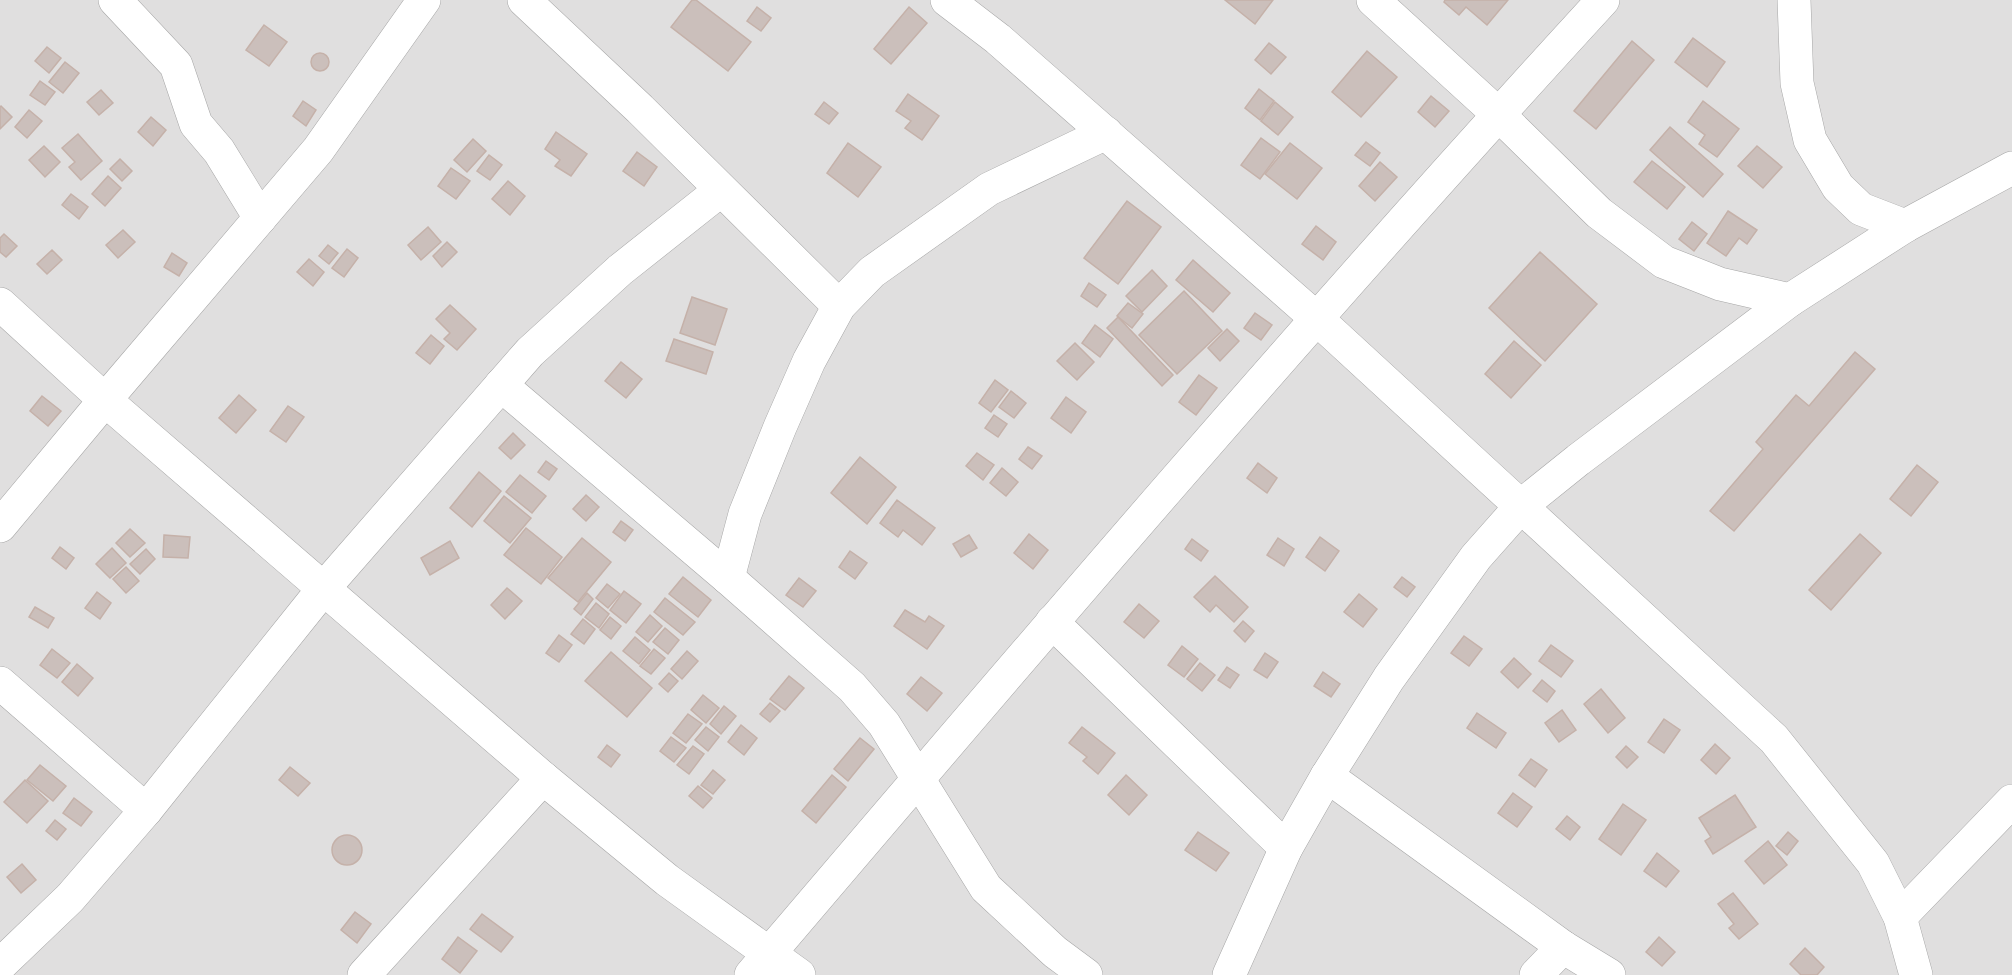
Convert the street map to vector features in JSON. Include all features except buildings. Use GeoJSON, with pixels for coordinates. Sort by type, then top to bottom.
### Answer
{"type":"FeatureCollection","features":[{"type":"Feature","properties":{"kind":"street"},"geometry":{"type":"LineString","coordinates":[[115,0],[176,65],[196,124],[219,151],[260,218]]}},
{"type":"Feature","properties":{"kind":"street"},"geometry":{"type":"LineString","coordinates":[[0,526],[105,399],[318,150],[424,0]]}},
{"type":"Feature","properties":{"kind":"street"},"geometry":{"type":"LineString","coordinates":[[524,0],[640,109],[839,306]]}},
{"type":"Feature","properties":{"kind":"street"},"geometry":{"type":"LineString","coordinates":[[947,0],[998,39],[1316,318],[1774,739],[1873,863],[1900,917],[1913,972]]}},
{"type":"Feature","properties":{"kind":"street"},"geometry":{"type":"LineString","coordinates":[[1372,0],[1498,114],[1599,213],[1664,262],[1720,284],[1790,300]]}},
{"type":"Feature","properties":{"kind":"street"},"geometry":{"type":"LineString","coordinates":[[760,964],[1316,318],[1603,0]]}},
{"type":"Feature","properties":{"kind":"street"},"geometry":{"type":"LineString","coordinates":[[1794,0],[1797,83],[1810,140],[1838,187],[1861,208],[1905,226]]}},
{"type":"Feature","properties":{"kind":"street"},"geometry":{"type":"LineString","coordinates":[[728,578],[745,514],[780,427],[809,361],[839,306],[872,272],[989,189],[1106,133]]}},
{"type":"Feature","properties":{"kind":"street"},"geometry":{"type":"LineString","coordinates":[[1229,975],[1286,848],[1327,776],[1389,678],[1476,557],[1521,505],[1790,300],[1905,226],[2012,168]]}},
{"type":"Feature","properties":{"kind":"street"},"geometry":{"type":"LineString","coordinates":[[0,965],[70,898],[146,810],[324,588],[530,352],[620,270],[721,190]]}},
{"type":"Feature","properties":{"kind":"street"},"geometry":{"type":"LineString","coordinates":[[0,304],[105,399],[543,778],[667,880],[760,964],[799,975]]}},
{"type":"Feature","properties":{"kind":"street"},"geometry":{"type":"LineString","coordinates":[[501,385],[852,687],[884,724],[986,888],[1055,952],[1086,975]]}},
{"type":"Feature","properties":{"kind":"street"},"geometry":{"type":"LineString","coordinates":[[1052,622],[1286,848]]}},
{"type":"Feature","properties":{"kind":"street"},"geometry":{"type":"LineString","coordinates":[[0,683],[146,810]]}},
{"type":"Feature","properties":{"kind":"street"},"geometry":{"type":"LineString","coordinates":[[1327,776],[1563,946],[1609,975]]}},
{"type":"Feature","properties":{"kind":"street"},"geometry":{"type":"LineString","coordinates":[[364,975],[543,778]]}},
{"type":"Feature","properties":{"kind":"street"},"geometry":{"type":"LineString","coordinates":[[1900,917],[2012,801]]}},
{"type":"Feature","properties":{"kind":"street"},"geometry":{"type":"LineString","coordinates":[[1536,975],[1563,946]]}},
{"type":"Feature","properties":{"kind":"shaded area"},"geometry":{"type":"Polygon","coordinates":[[[0,0],[2012,0],[2012,975],[0,975],[0,0]]]}}]}
